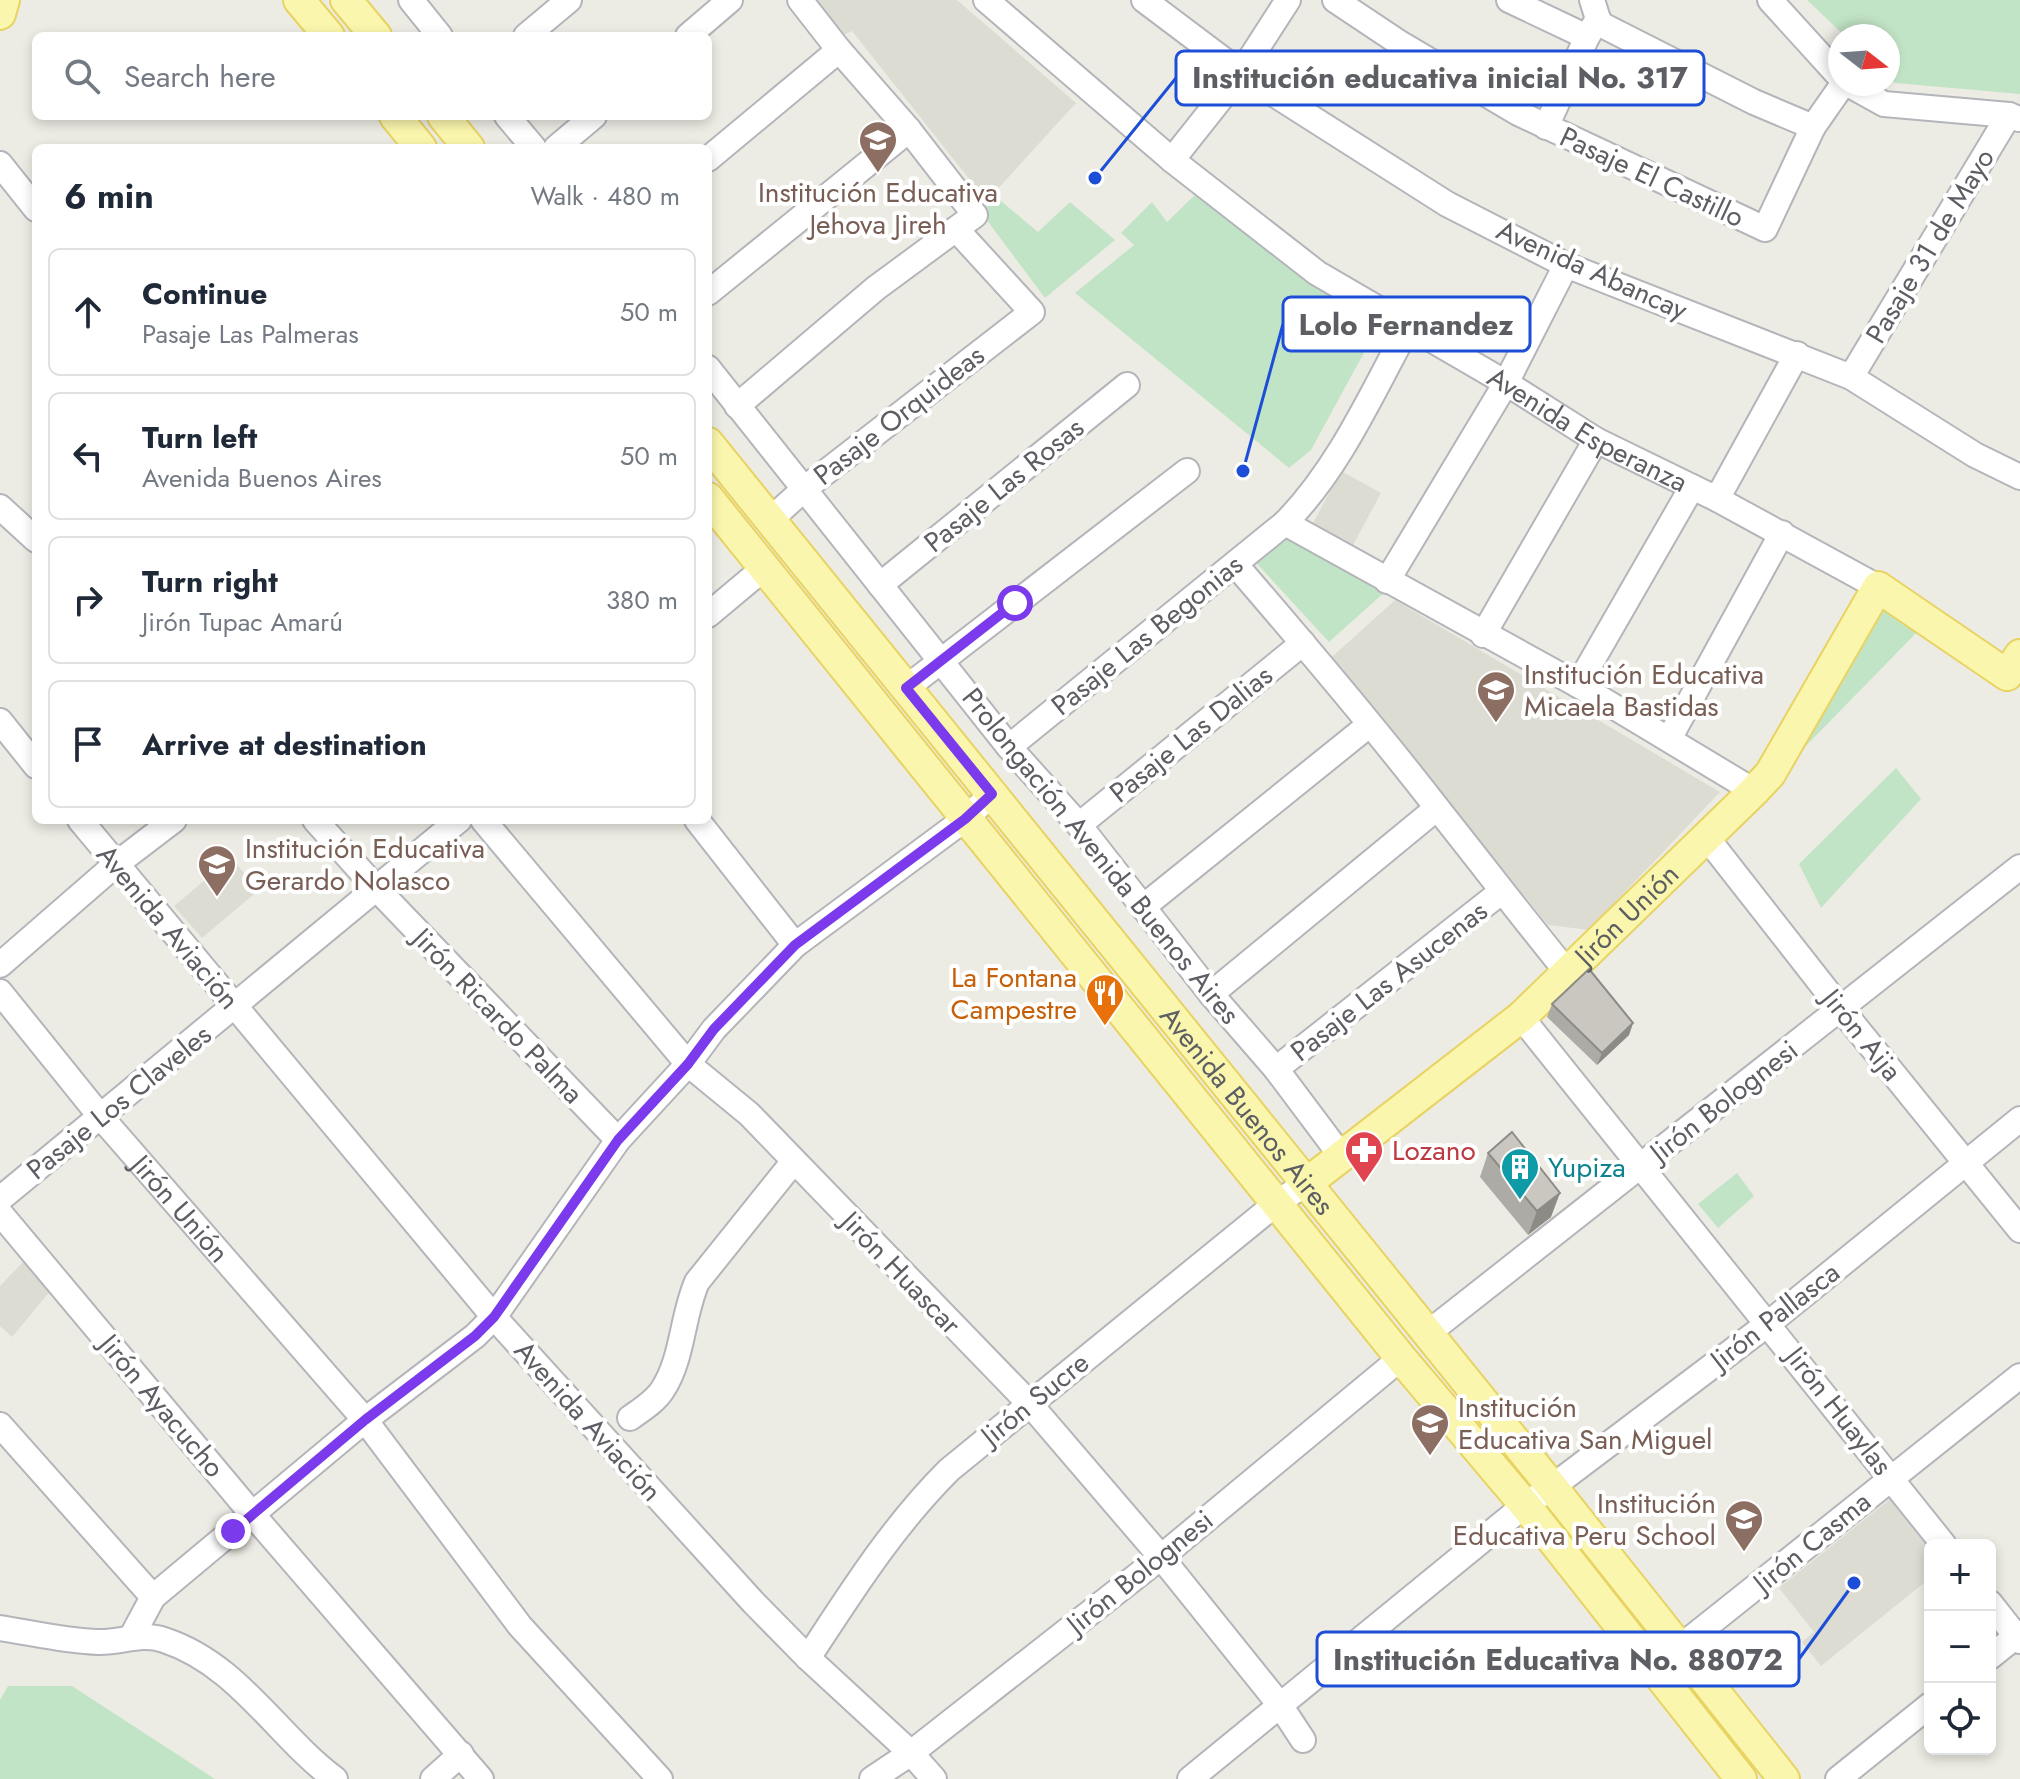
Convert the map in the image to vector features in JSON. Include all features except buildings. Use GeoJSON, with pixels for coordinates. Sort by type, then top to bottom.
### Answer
{"type":"FeatureCollection","features":[{"type":"Feature","properties":{"kind":"main road"},"geometry":{"type":"LineString","coordinates":[[0,14],[4,0]]}},
{"type":"Feature","properties":{"kind":"main road"},"geometry":{"type":"LineString","coordinates":[[299,0],[326,32]]}},
{"type":"Feature","properties":{"kind":"main road"},"geometry":{"type":"LineString","coordinates":[[346,0],[373,32]]}},
{"type":"Feature","properties":{"kind":"main road"},"geometry":{"type":"LineString","coordinates":[[398,120],[418,144]]}},
{"type":"Feature","properties":{"kind":"main road"},"geometry":{"type":"LineString","coordinates":[[446,120],[466,144]]}},
{"type":"Feature","properties":{"kind":"main road","name":"Avenida Buenos Aires"},"geometry":{"type":"LineString","coordinates":[[712,448],[1428,1333],[1784,1779]]}},
{"type":"Feature","properties":{"kind":"main road","name":"Avenida Buenos Aires"},"geometry":{"type":"LineString","coordinates":[[712,503],[1401,1358],[1525,1505],[1741,1779]]}},
{"type":"Feature","properties":{"kind":"main road","name":"Avenida Esperanza"},"geometry":{"type":"LineString","coordinates":[[1878,587],[2016,671]]}},
{"type":"Feature","properties":{"kind":"main road","name":"Jirón Unión"},"geometry":{"type":"LineString","coordinates":[[1307,1183],[1521,1017],[1754,791],[1770,774],[1783,753],[1878,587]]}},
{"type":"Feature","properties":{"kind":"street"},"geometry":{"type":"LineString","coordinates":[[411,0],[437,32]]}},
{"type":"Feature","properties":{"kind":"street"},"geometry":{"type":"LineString","coordinates":[[531,32],[569,0]]}},
{"type":"Feature","properties":{"kind":"street"},"geometry":{"type":"LineString","coordinates":[[693,32],[730,0]]}},
{"type":"Feature","properties":{"kind":"street"},"geometry":{"type":"LineString","coordinates":[[737,406],[876,288],[966,222],[909,130],[800,0]]}},
{"type":"Feature","properties":{"kind":"street","name":"Avenida Esperanza"},"geometry":{"type":"LineString","coordinates":[[986,0],[1172,160],[1317,273],[1506,383],[1596,440],[1717,499],[1878,587]]}},
{"type":"Feature","properties":{"kind":"street","name":"Avenida Abancay"},"geometry":{"type":"LineString","coordinates":[[1144,0],[1241,73],[1447,204],[1566,265],[1851,377],[1975,455],[2020,477]]}},
{"type":"Feature","properties":{"kind":"street"},"geometry":{"type":"LineString","coordinates":[[1172,160],[1241,73],[1288,0]]}},
{"type":"Feature","properties":{"kind":"street","name":"Pasaje El Castillo"},"geometry":{"type":"LineString","coordinates":[[1335,0],[1398,42],[1546,127],[1765,229],[1813,127]]}},
{"type":"Feature","properties":{"kind":"street"},"geometry":{"type":"LineString","coordinates":[[1509,0],[1592,19],[1754,102],[1813,127],[1836,96]]}},
{"type":"Feature","properties":{"kind":"street"},"geometry":{"type":"LineString","coordinates":[[1770,0],[1828,64]]}},
{"type":"Feature","properties":{"kind":"street"},"geometry":{"type":"LineString","coordinates":[[1546,127],[1592,19]]}},
{"type":"Feature","properties":{"kind":"street"},"geometry":{"type":"LineString","coordinates":[[712,156],[839,50]]}},
{"type":"Feature","properties":{"kind":"street"},"geometry":{"type":"LineString","coordinates":[[1868,96],[1884,104],[2014,117]]}},
{"type":"Feature","properties":{"kind":"street","name":"Pasaje 31 de Mayo"},"geometry":{"type":"LineString","coordinates":[[1851,377],[2014,117]]}},
{"type":"Feature","properties":{"kind":"street"},"geometry":{"type":"LineString","coordinates":[[510,120],[531,144]]}},
{"type":"Feature","properties":{"kind":"street"},"geometry":{"type":"LineString","coordinates":[[561,144],[589,120]]}},
{"type":"Feature","properties":{"kind":"street"},"geometry":{"type":"LineString","coordinates":[[712,290],[909,130]]}},
{"type":"Feature","properties":{"kind":"street"},"geometry":{"type":"LineString","coordinates":[[0,164],[32,204]]}},
{"type":"Feature","properties":{"kind":"street","name":"Pasaje Orquideas"},"geometry":{"type":"LineString","coordinates":[[769,521],[804,489],[1032,312],[966,222]]}},
{"type":"Feature","properties":{"kind":"street"},"geometry":{"type":"LineString","coordinates":[[1387,581],[1506,383],[1566,265]]}},
{"type":"Feature","properties":{"kind":"street","name":"Pasaje Las Begonias"},"geometry":{"type":"LineString","coordinates":[[1009,747],[1285,523],[1307,501],[1338,455],[1408,327]]}},
{"type":"Feature","properties":{"kind":"street"},"geometry":{"type":"LineString","coordinates":[[1717,499],[1797,354]]}},
{"type":"Feature","properties":{"kind":"street","name":"Prolongación Avenida Buenos Aires"},"geometry":{"type":"LineString","coordinates":[[712,373],[1009,747],[1079,825],[1211,994],[1276,1069],[1342,1157]]}},
{"type":"Feature","properties":{"kind":"street","name":"Pasaje Las Rosas"},"geometry":{"type":"LineString","coordinates":[[880,585],[1127,385]]}},
{"type":"Feature","properties":{"kind":"street"},"geometry":{"type":"LineString","coordinates":[[1483,635],[1596,440]]}},
{"type":"Feature","properties":{"kind":"street"},"geometry":{"type":"LineString","coordinates":[[906,688],[1187,471]]}},
{"type":"Feature","properties":{"kind":"street"},"geometry":{"type":"LineString","coordinates":[[1578,685],[1692,487]]}},
{"type":"Feature","properties":{"kind":"street"},"geometry":{"type":"LineString","coordinates":[[0,507],[32,536]]}},
{"type":"Feature","properties":{"kind":"street"},"geometry":{"type":"LineString","coordinates":[[1285,523],[1578,685],[1754,791]]}},
{"type":"Feature","properties":{"kind":"street"},"geometry":{"type":"LineString","coordinates":[[1669,739],[1782,533]]}},
{"type":"Feature","properties":{"kind":"street"},"geometry":{"type":"LineString","coordinates":[[1235,564],[1303,643],[1567,972]]}},
{"type":"Feature","properties":{"kind":"street"},"geometry":{"type":"LineString","coordinates":[[712,612],[763,569]]}},
{"type":"Feature","properties":{"kind":"street","name":"Pasaje Las Dalias"},"geometry":{"type":"LineString","coordinates":[[1079,825],[1303,643]]}},
{"type":"Feature","properties":{"kind":"street"},"geometry":{"type":"LineString","coordinates":[[0,721],[32,761]]}},
{"type":"Feature","properties":{"kind":"street"},"geometry":{"type":"LineString","coordinates":[[1143,907],[1369,725]]}},
{"type":"Feature","properties":{"kind":"street"},"geometry":{"type":"LineString","coordinates":[[132,1636],[153,1597],[365,1420],[475,1336],[494,1317],[618,1140],[688,1064],[714,1029],[795,945],[965,819],[992,794]]}},
{"type":"Feature","properties":{"kind":"street"},"geometry":{"type":"LineString","coordinates":[[1211,994],[1437,808]]}},
{"type":"Feature","properties":{"kind":"street","name":"Avenida Aviación"},"geometry":{"type":"LineString","coordinates":[[83,824],[494,1317],[753,1602],[808,1658],[911,1753],[934,1779]]}},
{"type":"Feature","properties":{"kind":"street"},"geometry":{"type":"LineString","coordinates":[[0,965],[115,865],[169,824]]}},
{"type":"Feature","properties":{"kind":"street","name":"Jirón Ricardo Palma"},"geometry":{"type":"LineString","coordinates":[[319,824],[618,1140]]}},
{"type":"Feature","properties":{"kind":"street","name":"Pasaje Los Claveles"},"geometry":{"type":"LineString","coordinates":[[0,1199],[454,824]]}},
{"type":"Feature","properties":{"kind":"street","name":"Jirón Huascar"},"geometry":{"type":"LineString","coordinates":[[486,824],[688,1064],[749,1114],[1029,1403],[1161,1557],[1280,1705],[1303,1740]]}},
{"type":"Feature","properties":{"kind":"street"},"geometry":{"type":"LineString","coordinates":[[700,824],[795,945]]}},
{"type":"Feature","properties":{"kind":"street","name":"Jirón Aija"},"geometry":{"type":"LineString","coordinates":[[1707,838],[2020,1230]]}},
{"type":"Feature","properties":{"kind":"street","name":"Jirón Bolognesi"},"geometry":{"type":"LineString","coordinates":[[1428,1333],[2020,867]]}},
{"type":"Feature","properties":{"kind":"street","name":"Pasaje Las Asucenas"},"geometry":{"type":"LineString","coordinates":[[1276,1069],[1501,892]]}},
{"type":"Feature","properties":{"kind":"street","name":"Jirón Unión"},"geometry":{"type":"LineString","coordinates":[[0,992],[100,1116],[365,1420],[520,1626],[660,1779]]}},
{"type":"Feature","properties":{"kind":"street","name":"Jirón Huaylas"},"geometry":{"type":"LineString","coordinates":[[1521,1017],[1939,1539]]}},
{"type":"Feature","properties":{"kind":"street","name":"Jirón Pallasca"},"geometry":{"type":"LineString","coordinates":[[1190,1779],[1525,1505],[1769,1323],[2020,1119]]}},
{"type":"Feature","properties":{"kind":"street"},"geometry":{"type":"LineString","coordinates":[[630,1418],[663,1391],[675,1364],[690,1298],[697,1282],[794,1161]]}},
{"type":"Feature","properties":{"kind":"street","name":"Jirón Sucre"},"geometry":{"type":"LineString","coordinates":[[808,1658],[912,1507],[949,1470],[1278,1202],[1307,1183]]}},
{"type":"Feature","properties":{"kind":"street","name":"Jirón Ayacucho"},"geometry":{"type":"LineString","coordinates":[[0,1213],[253,1515],[481,1779]]}},
{"type":"Feature","properties":{"kind":"street","name":"Jirón Bolognesi"},"geometry":{"type":"LineString","coordinates":[[872,1779],[911,1753],[1161,1557],[1401,1358]]}},
{"type":"Feature","properties":{"kind":"street","name":"Jirón Casma"},"geometry":{"type":"LineString","coordinates":[[1679,1648],[2020,1376]]}},
{"type":"Feature","properties":{"kind":"street"},"geometry":{"type":"LineString","coordinates":[[0,1425],[153,1597]]}},
{"type":"Feature","properties":{"kind":"street"},"geometry":{"type":"LineString","coordinates":[[1996,1610],[2019,1636],[1996,1653]]}},
{"type":"Feature","properties":{"kind":"street"},"geometry":{"type":"LineString","coordinates":[[0,1628],[97,1642],[115,1642],[132,1636],[161,1638],[192,1651],[225,1674],[335,1779]]}},
{"type":"Feature","properties":{"kind":"street"},"geometry":{"type":"LineString","coordinates":[[1838,1779],[1924,1710]]}},
{"type":"Feature","properties":{"kind":"street"},"geometry":{"type":"LineString","coordinates":[[433,1779],[461,1754]]}},
{"type":"Feature","properties":{"kind":"shaded area"},"geometry":{"type":"Polygon","coordinates":[[[813,0],[957,0],[1076,103],[994,193],[981,194],[852,31],[841,36],[813,0]]]}},
{"type":"Feature","properties":{"kind":"shaded area"},"geometry":{"type":"Polygon","coordinates":[[[1341,471],[1381,493],[1353,545],[1313,523],[1341,471]]]}},
{"type":"Feature","properties":{"kind":"shaded area","name":"Institución Educativa Micaela Bastidas"},"geometry":{"type":"Polygon","coordinates":[[[1395,600],[1720,792],[1589,930],[1548,925],[1332,657],[1395,600]]]}},
{"type":"Feature","properties":{"kind":"shaded area","name":"Institución Educativa Gerardo Nolasco"},"geometry":{"type":"Polygon","coordinates":[[[231,858],[259,890],[202,938],[174,906],[231,858]]]}},
{"type":"Feature","properties":{"kind":"shaded area"},"geometry":{"type":"Polygon","coordinates":[[[27,1258],[51,1290],[12,1337],[0,1326],[0,1286],[27,1258]]]}},
{"type":"Feature","properties":{"kind":"shaded area"},"geometry":{"type":"Polygon","coordinates":[[[1890,1499],[1924,1542],[1924,1583],[1821,1666],[1802,1642],[1814,1632],[1779,1588],[1890,1499]]]}},
{"type":"Feature","properties":{"kind":"green space"},"geometry":{"type":"Polygon","coordinates":[[[1807,0],[2020,0],[2020,94],[1900,83],[1900,24],[1832,24],[1807,0]]]}},
{"type":"Feature","properties":{"kind":"green space"},"geometry":{"type":"Polygon","coordinates":[[[1199,191],[1378,327],[1311,450],[1289,468],[1075,293],[1134,245],[1121,233],[1152,202],[1167,222],[1199,191]]]}},
{"type":"Feature","properties":{"kind":"green space"},"geometry":{"type":"Polygon","coordinates":[[[995,196],[1038,232],[1070,202],[1115,240],[1045,298],[980,211],[995,196]]]}},
{"type":"Feature","properties":{"kind":"green space"},"geometry":{"type":"Polygon","coordinates":[[[1280,535],[1387,590],[1329,642],[1248,554],[1280,535]]]}},
{"type":"Feature","properties":{"kind":"green space"},"geometry":{"type":"Polygon","coordinates":[[[1882,595],[1925,624],[1796,756],[1882,595]]]}},
{"type":"Feature","properties":{"kind":"green space"},"geometry":{"type":"Polygon","coordinates":[[[1896,768],[1921,799],[1821,908],[1799,864],[1896,768]]]}},
{"type":"Feature","properties":{"kind":"green space"},"geometry":{"type":"Polygon","coordinates":[[[1737,1173],[1754,1196],[1718,1228],[1698,1204],[1737,1173]]]}},
{"type":"Feature","properties":{"kind":"green space"},"geometry":{"type":"Polygon","coordinates":[[[8,1686],[72,1686],[215,1779],[0,1779],[0,1700],[8,1686]]]}},
{"type":"Feature","properties":{"kind":"place","name":"Institución Educativa Jehova Jireh"},"geometry":{"type":"Point","coordinates":[878,174]}},
{"type":"Feature","properties":{"kind":"place","name":"Institución educativa inicial No. 317"},"geometry":{"type":"Point","coordinates":[1095,178]}},
{"type":"Feature","properties":{"kind":"place","name":"Lolo Fernandez"},"geometry":{"type":"Point","coordinates":[1243,471]}},
{"type":"Feature","properties":{"kind":"place","name":"Institución Educativa Micaela Bastidas"},"geometry":{"type":"Point","coordinates":[1496,724]}},
{"type":"Feature","properties":{"kind":"place","name":"Institución Educativa Gerardo Nolasco"},"geometry":{"type":"Point","coordinates":[217,898]}},
{"type":"Feature","properties":{"kind":"place","name":"La Fontana Campestre"},"geometry":{"type":"Point","coordinates":[1105,1027]}},
{"type":"Feature","properties":{"kind":"place","name":"Lozano"},"geometry":{"type":"Point","coordinates":[1364,1184]}},
{"type":"Feature","properties":{"kind":"place","name":"Yupiza"},"geometry":{"type":"Point","coordinates":[1520,1201]}},
{"type":"Feature","properties":{"kind":"place","name":"Institución Educativa San Miguel"},"geometry":{"type":"Point","coordinates":[1430,1457]}},
{"type":"Feature","properties":{"kind":"place","name":"Institución Educativa Peru School"},"geometry":{"type":"Point","coordinates":[1744,1553]}},
{"type":"Feature","properties":{"kind":"place","name":"Institución Educativa No. 88072"},"geometry":{"type":"Point","coordinates":[1854,1583]}},
{"type":"Feature","properties":{"kind":"route"},"geometry":{"type":"LineString","coordinates":[[233,1531],[365,1420],[475,1336],[494,1317],[618,1140],[688,1064],[714,1029],[795,945],[965,819],[992,794],[906,688],[1015,603]]}}]}
